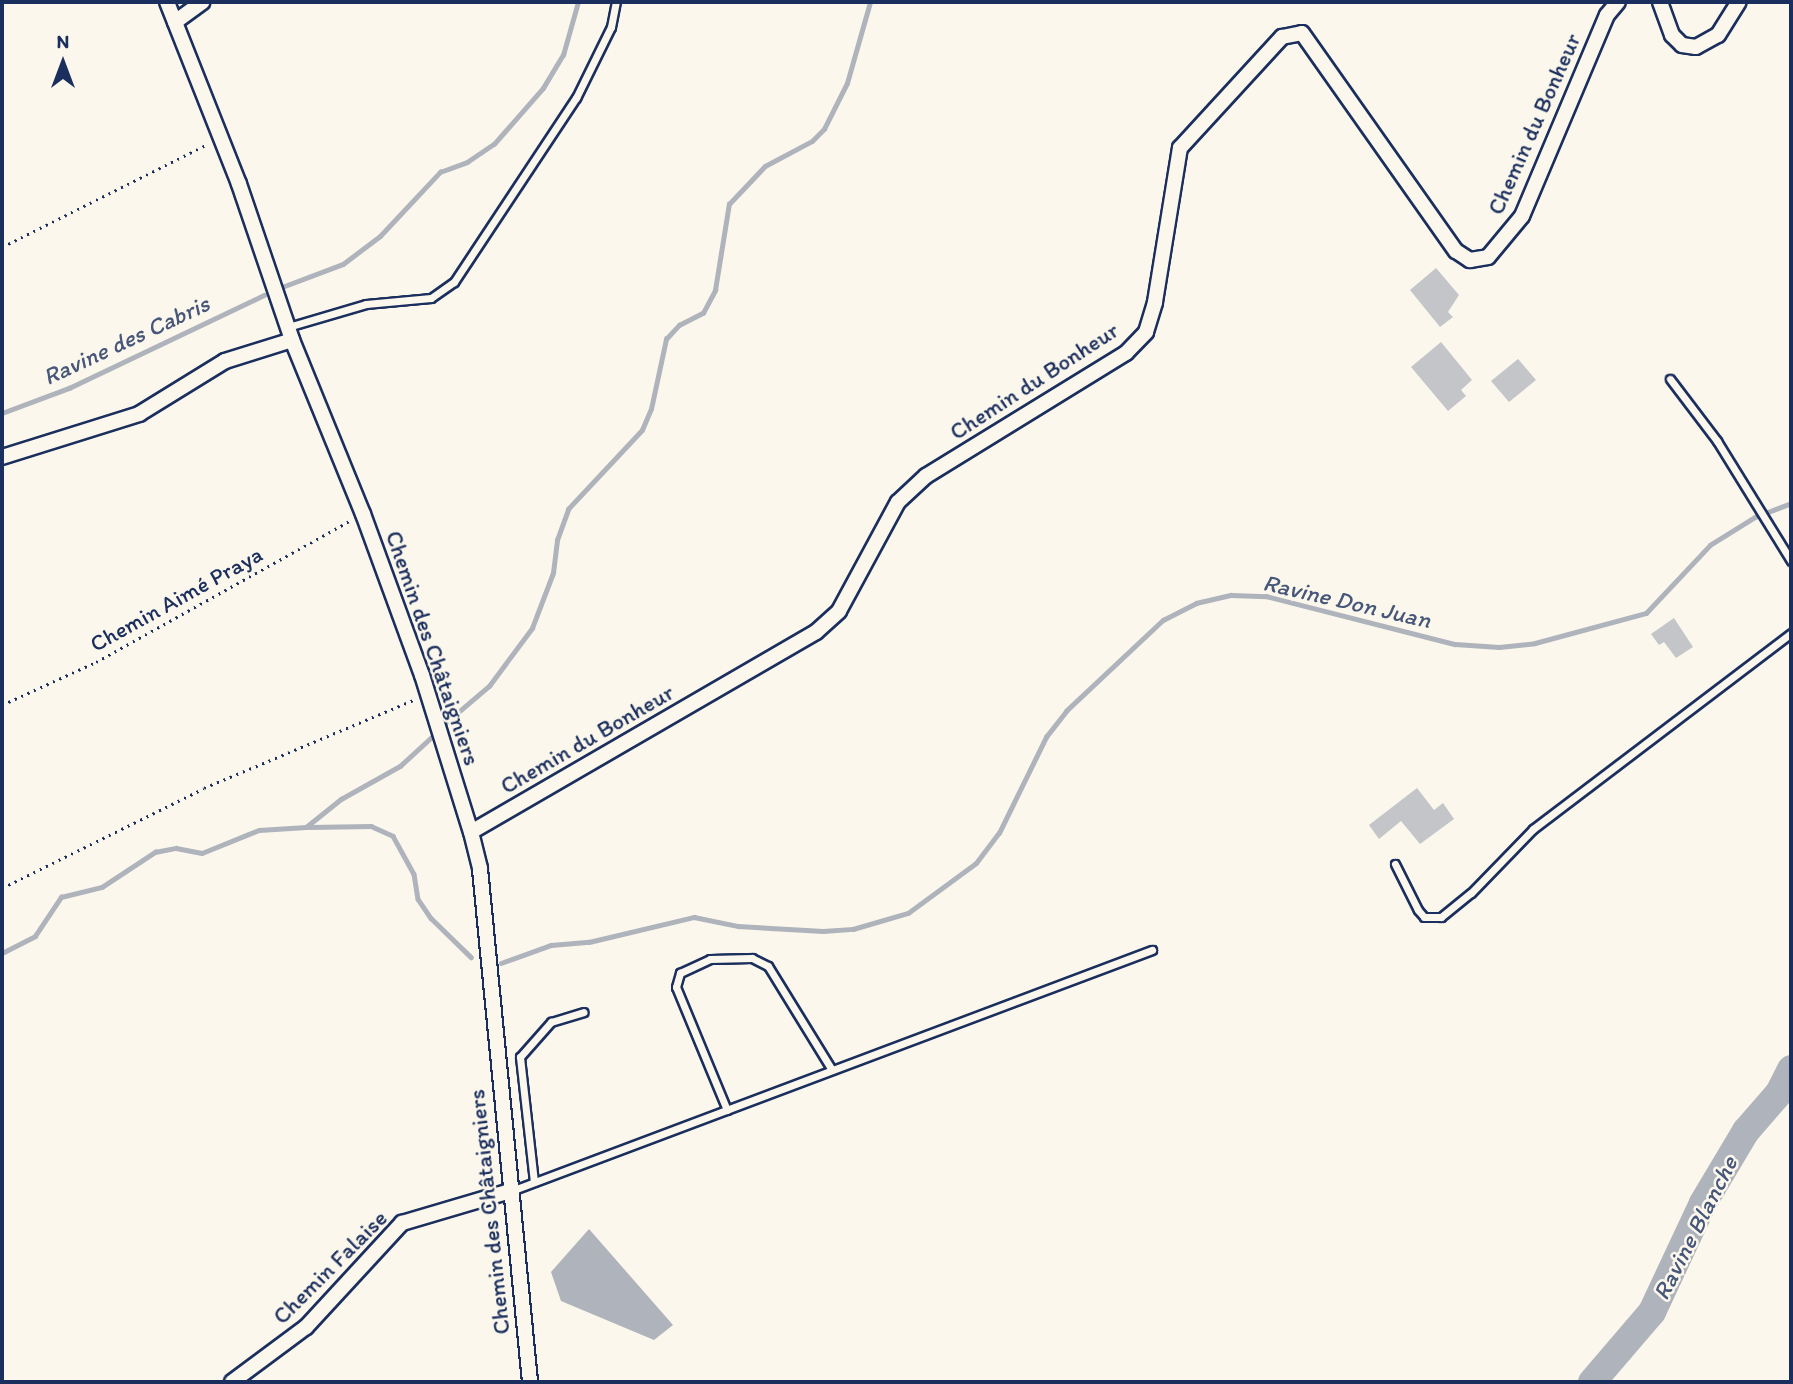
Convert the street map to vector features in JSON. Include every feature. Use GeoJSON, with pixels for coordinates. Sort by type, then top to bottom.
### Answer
{"type":"FeatureCollection","features":[{"type":"Feature","properties":{"kind":"street","name":"Chemin des Châtaigniers"},"geometry":{"type":"LineString","coordinates":[[167,2],[221,138],[289,333],[363,514],[427,694],[471,832],[480,869],[530,1382]]}},
{"type":"Feature","properties":{"kind":"street"},"geometry":{"type":"LineString","coordinates":[[175,22],[203,2]]}},
{"type":"Feature","properties":{"kind":"street","name":"Chemin du Bonheur"},"geometry":{"type":"LineString","coordinates":[[471,832],[817,632],[839,611],[898,502],[916,485],[1126,353],[1146,332],[1155,302],[1180,148],[1282,37],[1302,33],[1456,251],[1469,260],[1488,257],[1522,216],[1607,15],[1618,2]]}},
{"type":"Feature","properties":{"kind":"street"},"geometry":{"type":"LineString","coordinates":[[1660,2],[1672,35],[1682,45],[1696,47],[1718,34],[1739,2]]}},
{"type":"Feature","properties":{"kind":"street"},"geometry":{"type":"LineString","coordinates":[[2,457],[139,414],[225,360],[289,333]]}},
{"type":"Feature","properties":{"kind":"street","name":"Chemin Falaise"},"geometry":{"type":"LineString","coordinates":[[232,1382],[306,1327],[402,1223],[510,1191]]}},
{"type":"Feature","properties":{"kind":"lane"},"geometry":{"type":"LineString","coordinates":[[289,333],[366,304],[430,298],[454,282],[576,98],[611,27],[616,2]]}},
{"type":"Feature","properties":{"kind":"lane"},"geometry":{"type":"LineString","coordinates":[[1670,379],[1717,441],[1791,561]]}},
{"type":"Feature","properties":{"kind":"lane"},"geometry":{"type":"LineString","coordinates":[[1395,864],[1418,911],[1424,917],[1441,917],[1471,893],[1533,829],[1791,633]]}},
{"type":"Feature","properties":{"kind":"lane"},"geometry":{"type":"LineString","coordinates":[[510,1191],[1152,950]]}},
{"type":"Feature","properties":{"kind":"lane"},"geometry":{"type":"LineString","coordinates":[[727,1110],[676,987],[680,973],[710,959],[752,958],[768,966],[832,1070]]}},
{"type":"Feature","properties":{"kind":"lane"},"geometry":{"type":"LineString","coordinates":[[534,1182],[520,1057],[551,1021],[584,1012]]}},
{"type":"Feature","properties":{"kind":"path"},"geometry":{"type":"LineString","coordinates":[[2,247],[221,138]]}},
{"type":"Feature","properties":{"kind":"path","name":"Chemin Aimé Praya"},"geometry":{"type":"LineString","coordinates":[[2,705],[96,662],[363,514]]}},
{"type":"Feature","properties":{"kind":"path"},"geometry":{"type":"LineString","coordinates":[[2,888],[204,788],[427,694]]}},
{"type":"Feature","properties":{"kind":"shaded area"},"geometry":{"type":"Polygon","coordinates":[[[589,1229],[673,1325],[654,1340],[561,1301],[551,1272],[589,1229]]]}},
{"type":"Feature","properties":{"kind":"building"},"geometry":{"type":"Polygon","coordinates":[[[1436,268],[1459,295],[1448,312],[1453,317],[1440,327],[1410,290],[1436,268]]]}},
{"type":"Feature","properties":{"kind":"building"},"geometry":{"type":"Polygon","coordinates":[[[1441,342],[1472,380],[1461,390],[1466,396],[1448,411],[1411,367],[1441,342]]]}},
{"type":"Feature","properties":{"kind":"building"},"geometry":{"type":"Polygon","coordinates":[[[1518,359],[1536,380],[1509,402],[1491,381],[1518,359]]]}},
{"type":"Feature","properties":{"kind":"building"},"geometry":{"type":"Polygon","coordinates":[[[1674,618],[1693,647],[1676,658],[1664,642],[1659,645],[1651,634],[1674,618]]]}},
{"type":"Feature","properties":{"kind":"building"},"geometry":{"type":"Polygon","coordinates":[[[1417,788],[1434,810],[1443,803],[1454,819],[1420,844],[1401,821],[1379,839],[1369,825],[1417,788]]]}},
{"type":"Feature","properties":{"kind":"waterway","name":"Ravine des Cabris"},"geometry":{"type":"LineString","coordinates":[[282,287],[343,264],[380,236],[440,172],[467,162],[494,144],[543,88],[563,55],[578,2]]}},
{"type":"Feature","properties":{"kind":"waterway"},"geometry":{"type":"LineString","coordinates":[[442,726],[489,686],[532,628],[553,573],[557,540],[568,509],[642,430],[651,409],[666,339],[679,325],[703,313],[715,290],[729,204],[765,166],[812,141],[824,129],[847,83],[870,2]]}},
{"type":"Feature","properties":{"kind":"waterway","name":"Ravine des Cabris"},"geometry":{"type":"LineString","coordinates":[[2,413],[69,388],[264,295]]}},
{"type":"Feature","properties":{"kind":"waterway","name":"Ravine Don Juan"},"geometry":{"type":"LineString","coordinates":[[501,963],[551,945],[589,942],[694,917],[738,926],[823,931],[853,929],[908,913],[976,863],[999,833],[1046,737],[1066,711],[1163,620],[1196,603],[1231,595],[1266,596],[1455,644],[1499,647],[1535,643],[1646,613],[1710,545],[1755,517],[1791,503]]}},
{"type":"Feature","properties":{"kind":"waterway"},"geometry":{"type":"LineString","coordinates":[[2,953],[35,936],[61,897],[102,887],[155,852],[176,848],[202,853],[259,830],[306,827],[341,799],[400,766],[436,733]]}},
{"type":"Feature","properties":{"kind":"waterway","name":"Ravine Don Juan"},"geometry":{"type":"LineString","coordinates":[[309,827],[371,826],[393,836],[414,874],[418,899],[431,918],[471,957]]}},
{"type":"Feature","properties":{"kind":"waterway","name":"Ravine Blanche"},"geometry":{"type":"LineString","coordinates":[[1592,1382],[1652,1312],[1703,1203],[1746,1131],[1779,1093],[1791,1069]]}}]}
